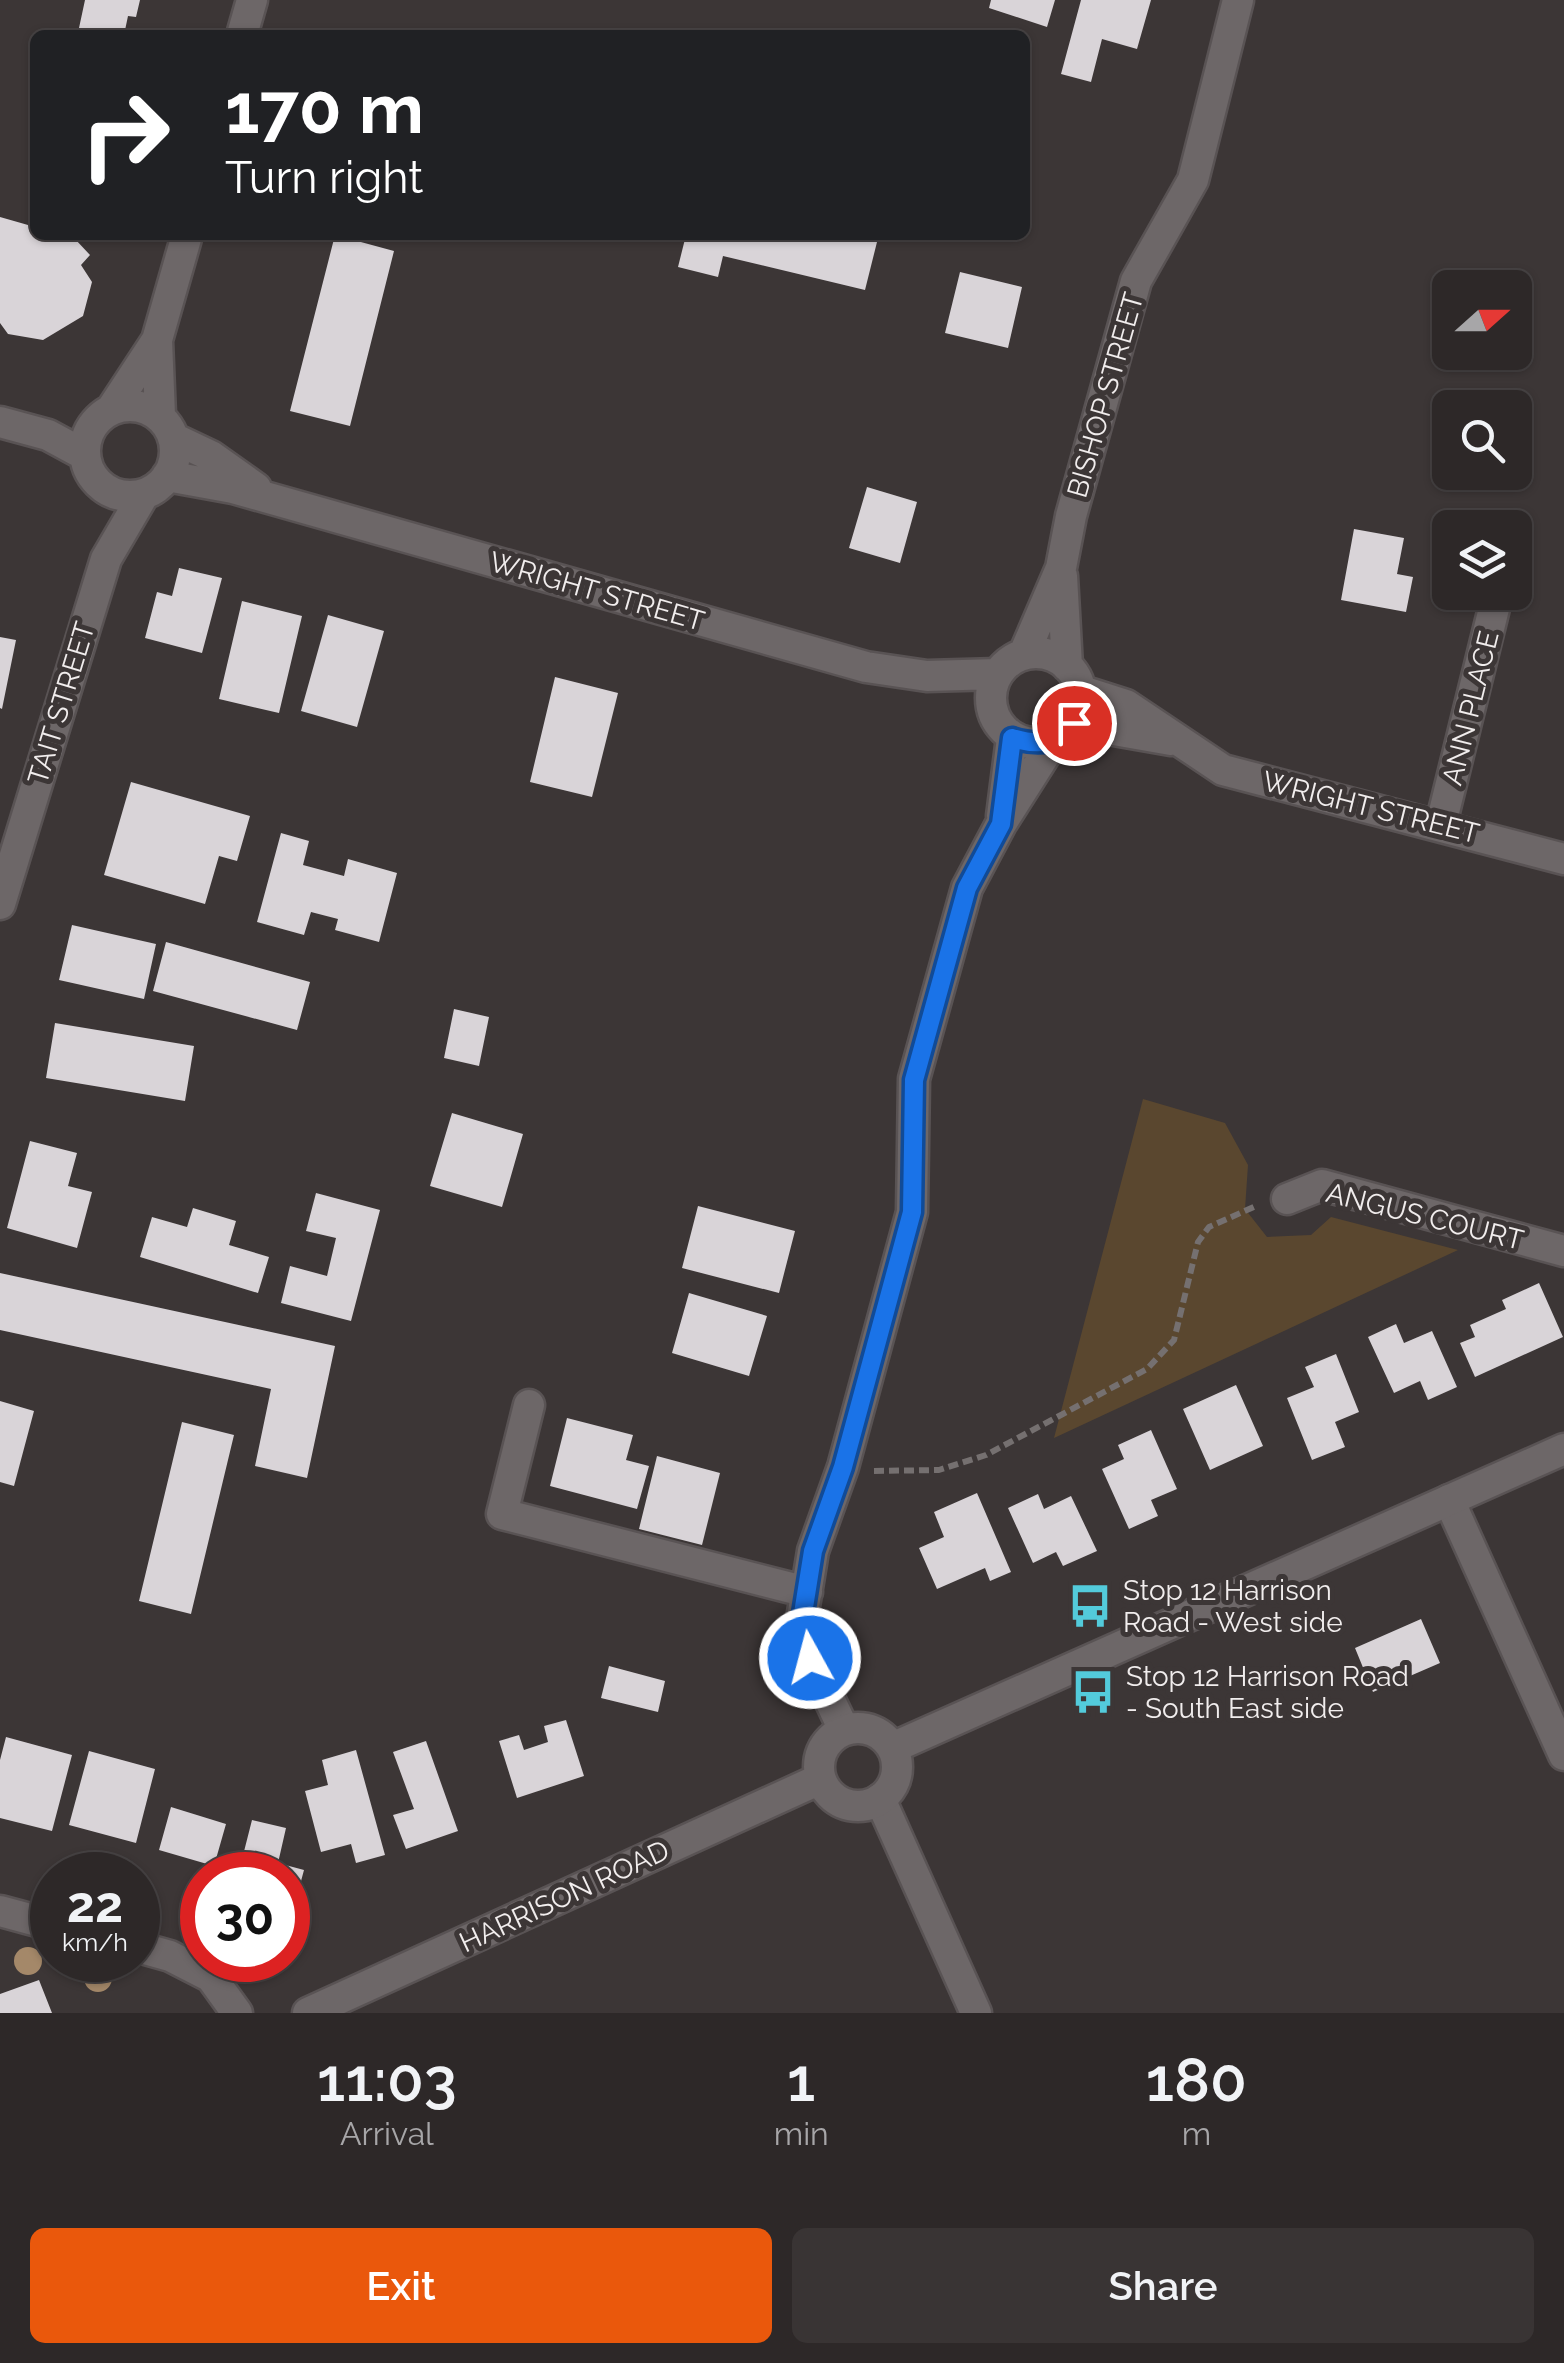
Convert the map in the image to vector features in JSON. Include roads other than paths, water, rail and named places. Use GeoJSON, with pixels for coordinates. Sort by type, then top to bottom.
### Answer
{"type":"FeatureCollection","features":[{"type":"Feature","properties":{"kind":"street"},"geometry":{"type":"LineString","coordinates":[[243,30],[252,0]]}},
{"type":"Feature","properties":{"kind":"street","name":"BISHOP STREET"},"geometry":{"type":"LineString","coordinates":[[1024,654],[1062,568],[1072,516],[1136,281],[1192,180],[1238,0]]}},
{"type":"Feature","properties":{"kind":"street"},"geometry":{"type":"LineString","coordinates":[[158,340],[166,427],[176,450],[172,469],[156,485],[124,496],[106,490],[92,476],[96,431],[158,340],[185,240]]}},
{"type":"Feature","properties":{"kind":"street"},"geometry":{"type":"LineString","coordinates":[[0,422],[48,435],[96,431],[118,406],[140,406],[166,427]]}},
{"type":"Feature","properties":{"kind":"street","name":"WRIGHT STREET"},"geometry":{"type":"LineString","coordinates":[[166,427],[268,498]]}},
{"type":"Feature","properties":{"kind":"street","name":"WRIGHT STREET"},"geometry":{"type":"LineString","coordinates":[[156,485],[268,498],[866,667],[994,687]]}},
{"type":"Feature","properties":{"kind":"street","name":"TAIT STREET"},"geometry":{"type":"LineString","coordinates":[[0,904],[106,559],[156,485]]}},
{"type":"Feature","properties":{"kind":"street","name":"TAIT STREET"},"geometry":{"type":"LineString","coordinates":[[106,490],[106,559]]}},
{"type":"Feature","properties":{"kind":"street","name":"BISHOP STREET"},"geometry":{"type":"LineString","coordinates":[[1062,568],[1075,678]]}},
{"type":"Feature","properties":{"kind":"street","name":"ANN PLACE"},"geometry":{"type":"LineString","coordinates":[[1441,824],[1494,610]]}},
{"type":"Feature","properties":{"kind":"street"},"geometry":{"type":"LineString","coordinates":[[844,1730],[810,1658],[801,1626],[813,1551],[843,1467],[912,1212],[914,1080],[967,888],[1001,824],[1081,710],[1075,678],[1061,659],[1043,652],[1024,654],[1007,662],[994,687],[996,722],[1012,738],[1032,744],[1064,732]]}},
{"type":"Feature","properties":{"kind":"street","name":"WRIGHT STREET"},"geometry":{"type":"LineString","coordinates":[[1075,678],[1126,705],[1223,770],[1564,858]]}},
{"type":"Feature","properties":{"kind":"street","name":"WRIGHT STREET"},"geometry":{"type":"LineString","coordinates":[[1064,732],[1184,742]]}},
{"type":"Feature","properties":{"kind":"street"},"geometry":{"type":"LineString","coordinates":[[1001,824],[1012,738]]}},
{"type":"Feature","properties":{"kind":"street","name":"ANGUS COURT"},"geometry":{"type":"LineString","coordinates":[[1286,1199],[1322,1185],[1564,1251]]}},
{"type":"Feature","properties":{"kind":"street"},"geometry":{"type":"LineString","coordinates":[[529,1405],[502,1514],[807,1592]]}},
{"type":"Feature","properties":{"kind":"street"},"geometry":{"type":"LineString","coordinates":[[892,1748],[1564,1449]]}},
{"type":"Feature","properties":{"kind":"street"},"geometry":{"type":"LineString","coordinates":[[1449,1500],[1564,1755]]}},
{"type":"Feature","properties":{"kind":"street"},"geometry":{"type":"LineString","coordinates":[[844,1730],[871,1730],[892,1748],[896,1762],[890,1790],[863,1806],[845,1804],[830,1794],[820,1780],[822,1750],[844,1730]]}},
{"type":"Feature","properties":{"kind":"street","name":"HARRISON ROAD"},"geometry":{"type":"LineString","coordinates":[[308,2013],[820,1780]]}},
{"type":"Feature","properties":{"kind":"street"},"geometry":{"type":"LineString","coordinates":[[880,1799],[976,2013]]}},
{"type":"Feature","properties":{"kind":"street"},"geometry":{"type":"LineString","coordinates":[[0,1911],[30,1919]]}},
{"type":"Feature","properties":{"kind":"street"},"geometry":{"type":"LineString","coordinates":[[160,1954],[212,1977],[236,2013]]}},
{"type":"Feature","properties":{"kind":"place","name":"Stop 12 Harrison Road - West side"},"geometry":{"type":"Point","coordinates":[1090,1606]}},
{"type":"Feature","properties":{"kind":"place","name":"Stop 12 Harrison Road - South East side"},"geometry":{"type":"Point","coordinates":[1093,1692]}}]}
